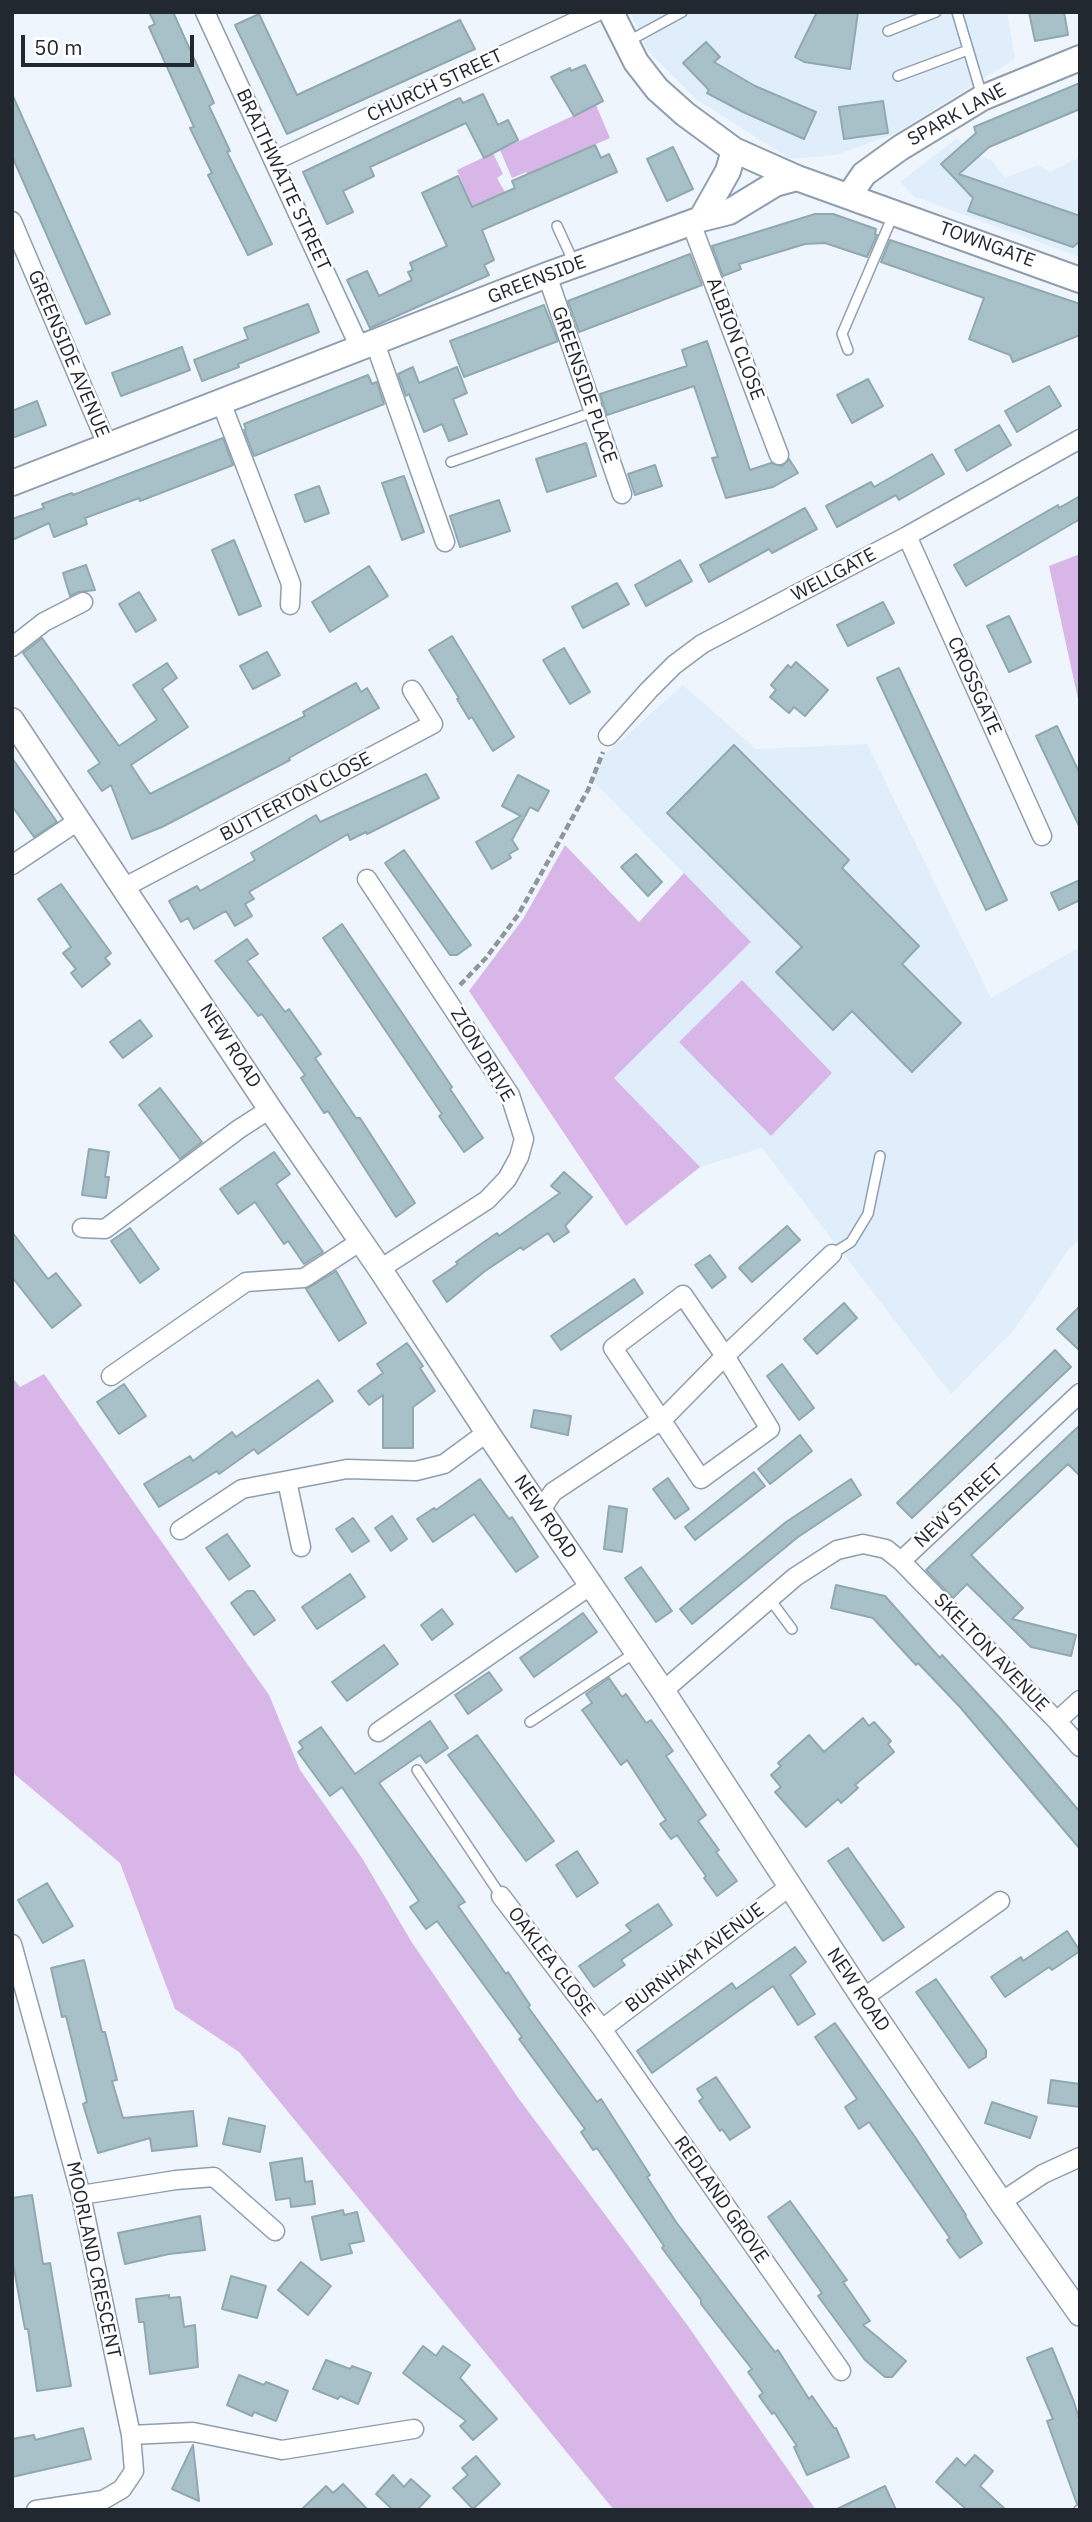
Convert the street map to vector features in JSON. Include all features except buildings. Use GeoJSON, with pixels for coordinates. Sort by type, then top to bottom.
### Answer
{"type":"FeatureCollection","features":[{"type":"Feature","properties":{"kind":"main road","name":"TOWNGATE"},"geometry":{"type":"LineString","coordinates":[[611,12],[635,62],[657,89],[685,114],[734,150],[797,178],[1080,280]]}},
{"type":"Feature","properties":{"kind":"main road","name":"SPARK LANE"},"geometry":{"type":"LineString","coordinates":[[849,195],[864,174],[900,148],[982,98],[1080,58]]}},
{"type":"Feature","properties":{"kind":"main road"},"geometry":{"type":"LineString","coordinates":[[696,221],[728,171],[734,150]]}},
{"type":"Feature","properties":{"kind":"main road","name":"GREENSIDE"},"geometry":{"type":"LineString","coordinates":[[12,483],[547,275],[696,221],[729,212],[775,184],[797,178]]}},
{"type":"Feature","properties":{"kind":"street","name":"BRAITHWAITE STREET"},"geometry":{"type":"LineString","coordinates":[[205,12],[274,160],[367,346]]}},
{"type":"Feature","properties":{"kind":"street","name":"CHURCH STREET"},"geometry":{"type":"LineString","coordinates":[[274,160],[596,12]]}},
{"type":"Feature","properties":{"kind":"street","name":"GREENSIDE AVENUE"},"geometry":{"type":"LineString","coordinates":[[12,221],[108,447]]}},
{"type":"Feature","properties":{"kind":"street","name":"ALBION CLOSE"},"geometry":{"type":"LineString","coordinates":[[696,221],[779,455]]}},
{"type":"Feature","properties":{"kind":"street","name":"GREENSIDE PLACE"},"geometry":{"type":"LineString","coordinates":[[547,275],[622,494]]}},
{"type":"Feature","properties":{"kind":"street"},"geometry":{"type":"LineString","coordinates":[[367,346],[445,542]]}},
{"type":"Feature","properties":{"kind":"street"},"geometry":{"type":"LineString","coordinates":[[221,402],[291,584],[289,605]]}},
{"type":"Feature","properties":{"kind":"street","name":"WELLGATE"},"geometry":{"type":"LineString","coordinates":[[608,736],[674,665],[702,644],[907,536],[1080,439]]}},
{"type":"Feature","properties":{"kind":"street","name":"CROSSGATE"},"geometry":{"type":"LineString","coordinates":[[907,536],[1042,836]]}},
{"type":"Feature","properties":{"kind":"street"},"geometry":{"type":"LineString","coordinates":[[12,647],[44,622],[83,602]]}},
{"type":"Feature","properties":{"kind":"street","name":"BUTTERTON CLOSE"},"geometry":{"type":"LineString","coordinates":[[123,888],[433,724],[412,690]]}},
{"type":"Feature","properties":{"kind":"street","name":"NEW ROAD"},"geometry":{"type":"LineString","coordinates":[[12,720],[663,1691],[863,1998],[1080,2314]]}},
{"type":"Feature","properties":{"kind":"street"},"geometry":{"type":"LineString","coordinates":[[12,865],[78,821]]}},
{"type":"Feature","properties":{"kind":"street","name":"ZION DRIVE"},"geometry":{"type":"LineString","coordinates":[[367,879],[510,1095],[524,1139],[519,1157],[507,1179],[487,1200],[380,1269]]}},
{"type":"Feature","properties":{"kind":"street"},"geometry":{"type":"LineString","coordinates":[[82,1228],[105,1229],[270,1108]]}},
{"type":"Feature","properties":{"kind":"street"},"geometry":{"type":"LineString","coordinates":[[111,1376],[246,1282],[304,1278],[361,1241]]}},
{"type":"Feature","properties":{"kind":"street"},"geometry":{"type":"LineString","coordinates":[[541,1510],[553,1492],[663,1419],[832,1254]]}},
{"type":"Feature","properties":{"kind":"street"},"geometry":{"type":"LineString","coordinates":[[682,1295],[725,1356],[770,1429],[701,1479],[613,1348],[682,1295]]}},
{"type":"Feature","properties":{"kind":"street","name":"NEW STREET"},"geometry":{"type":"LineString","coordinates":[[663,1691],[769,1598],[806,1569],[837,1550],[863,1544],[886,1549],[901,1561],[1080,1393]]}},
{"type":"Feature","properties":{"kind":"street"},"geometry":{"type":"LineString","coordinates":[[180,1530],[242,1489],[348,1469],[416,1471],[444,1464],[478,1439],[489,1435]]}},
{"type":"Feature","properties":{"kind":"street"},"geometry":{"type":"LineString","coordinates":[[287,1481],[301,1547]]}},
{"type":"Feature","properties":{"kind":"street","name":"SKELTON AVENUE"},"geometry":{"type":"LineString","coordinates":[[901,1561],[1058,1721],[1080,1747]]}},
{"type":"Feature","properties":{"kind":"street"},"geometry":{"type":"LineString","coordinates":[[378,1732],[591,1585]]}},
{"type":"Feature","properties":{"kind":"street"},"geometry":{"type":"LineString","coordinates":[[1058,1721],[1080,1700]]}},
{"type":"Feature","properties":{"kind":"street","name":"BURNHAM AVENUE"},"geometry":{"type":"LineString","coordinates":[[602,2029],[789,1887]]}},
{"type":"Feature","properties":{"kind":"street","name":"OAKLEA CLOSE"},"geometry":{"type":"LineString","coordinates":[[501,1896],[602,2029]]}},
{"type":"Feature","properties":{"kind":"street"},"geometry":{"type":"LineString","coordinates":[[863,1998],[1000,1901]]}},
{"type":"Feature","properties":{"kind":"street","name":"MOORLAND CRESCENT"},"geometry":{"type":"LineString","coordinates":[[12,1944],[81,2195],[131,2435],[134,2471],[122,2489],[103,2500],[36,2510]]}},
{"type":"Feature","properties":{"kind":"street","name":"REDLAND GROVE"},"geometry":{"type":"LineString","coordinates":[[602,2029],[841,2371]]}},
{"type":"Feature","properties":{"kind":"street"},"geometry":{"type":"LineString","coordinates":[[1001,2202],[1043,2174],[1080,2157]]}},
{"type":"Feature","properties":{"kind":"street"},"geometry":{"type":"LineString","coordinates":[[81,2195],[176,2180],[214,2177],[275,2231]]}},
{"type":"Feature","properties":{"kind":"street"},"geometry":{"type":"LineString","coordinates":[[131,2435],[193,2432],[282,2450],[414,2429]]}},
{"type":"Feature","properties":{"kind":"lane"},"geometry":{"type":"LineString","coordinates":[[626,43],[682,12]]}},
{"type":"Feature","properties":{"kind":"lane"},"geometry":{"type":"LineString","coordinates":[[888,31],[936,12]]}},
{"type":"Feature","properties":{"kind":"lane"},"geometry":{"type":"LineString","coordinates":[[957,12],[982,98]]}},
{"type":"Feature","properties":{"kind":"lane"},"geometry":{"type":"LineString","coordinates":[[898,76],[968,50]]}},
{"type":"Feature","properties":{"kind":"lane"},"geometry":{"type":"LineString","coordinates":[[848,351],[842,334],[895,212]]}},
{"type":"Feature","properties":{"kind":"lane"},"geometry":{"type":"LineString","coordinates":[[557,226],[575,265]]}},
{"type":"Feature","properties":{"kind":"lane"},"geometry":{"type":"LineString","coordinates":[[450,462],[593,412]]}},
{"type":"Feature","properties":{"kind":"lane"},"geometry":{"type":"LineString","coordinates":[[832,1254],[851,1242],[868,1214],[880,1156]]}},
{"type":"Feature","properties":{"kind":"lane"},"geometry":{"type":"LineString","coordinates":[[769,1598],[792,1629]]}},
{"type":"Feature","properties":{"kind":"lane"},"geometry":{"type":"LineString","coordinates":[[530,1723],[636,1652]]}},
{"type":"Feature","properties":{"kind":"lane"},"geometry":{"type":"LineString","coordinates":[[417,1770],[501,1896]]}},
{"type":"Feature","properties":{"kind":"path"},"geometry":{"type":"LineString","coordinates":[[447,998],[486,958],[518,915],[588,790],[608,736]]}},
{"type":"Feature","properties":{"kind":"shaded area"},"geometry":{"type":"Polygon","coordinates":[[[630,12],[1007,12],[1015,59],[896,133],[836,155],[790,159],[696,99],[647,50],[630,12]]]}},
{"type":"Feature","properties":{"kind":"shaded area"},"geometry":{"type":"Polygon","coordinates":[[[596,105],[610,138],[512,178],[500,150],[596,105]]]}},
{"type":"Feature","properties":{"kind":"shaded area"},"geometry":{"type":"Polygon","coordinates":[[[957,138],[973,155],[991,160],[1005,178],[1038,165],[1050,172],[1080,157],[1080,257],[915,197],[900,182],[957,138]]]}},
{"type":"Feature","properties":{"kind":"shaded area"},"geometry":{"type":"Polygon","coordinates":[[[493,153],[503,174],[497,178],[505,192],[498,196],[482,230],[457,170],[493,153]]]}},
{"type":"Feature","properties":{"kind":"shaded area"},"geometry":{"type":"Polygon","coordinates":[[[1080,554],[1080,708],[1049,566],[1080,554]]]}},
{"type":"Feature","properties":{"kind":"shaded area"},"geometry":{"type":"Polygon","coordinates":[[[683,685],[756,749],[867,744],[991,998],[1080,947],[1080,1240],[1069,1249],[1013,1331],[951,1394],[762,1148],[700,1167],[614,1078],[751,942],[592,780],[600,759],[683,685]]]}},
{"type":"Feature","properties":{"kind":"shaded area"},"geometry":{"type":"Polygon","coordinates":[[[565,845],[639,922],[684,873],[751,942],[614,1078],[700,1167],[626,1226],[469,991],[523,919],[565,845]]]}},
{"type":"Feature","properties":{"kind":"shaded area"},"geometry":{"type":"Polygon","coordinates":[[[742,980],[832,1073],[771,1136],[679,1042],[742,980]]]}},
{"type":"Feature","properties":{"kind":"shaded area"},"geometry":{"type":"Polygon","coordinates":[[[44,1374],[269,1695],[300,1770],[362,1858],[411,1941],[519,2099],[688,2326],[816,2510],[614,2510],[239,2052],[175,2009],[120,1863],[12,1772],[12,1377],[20,1387],[44,1374]]]}}]}
